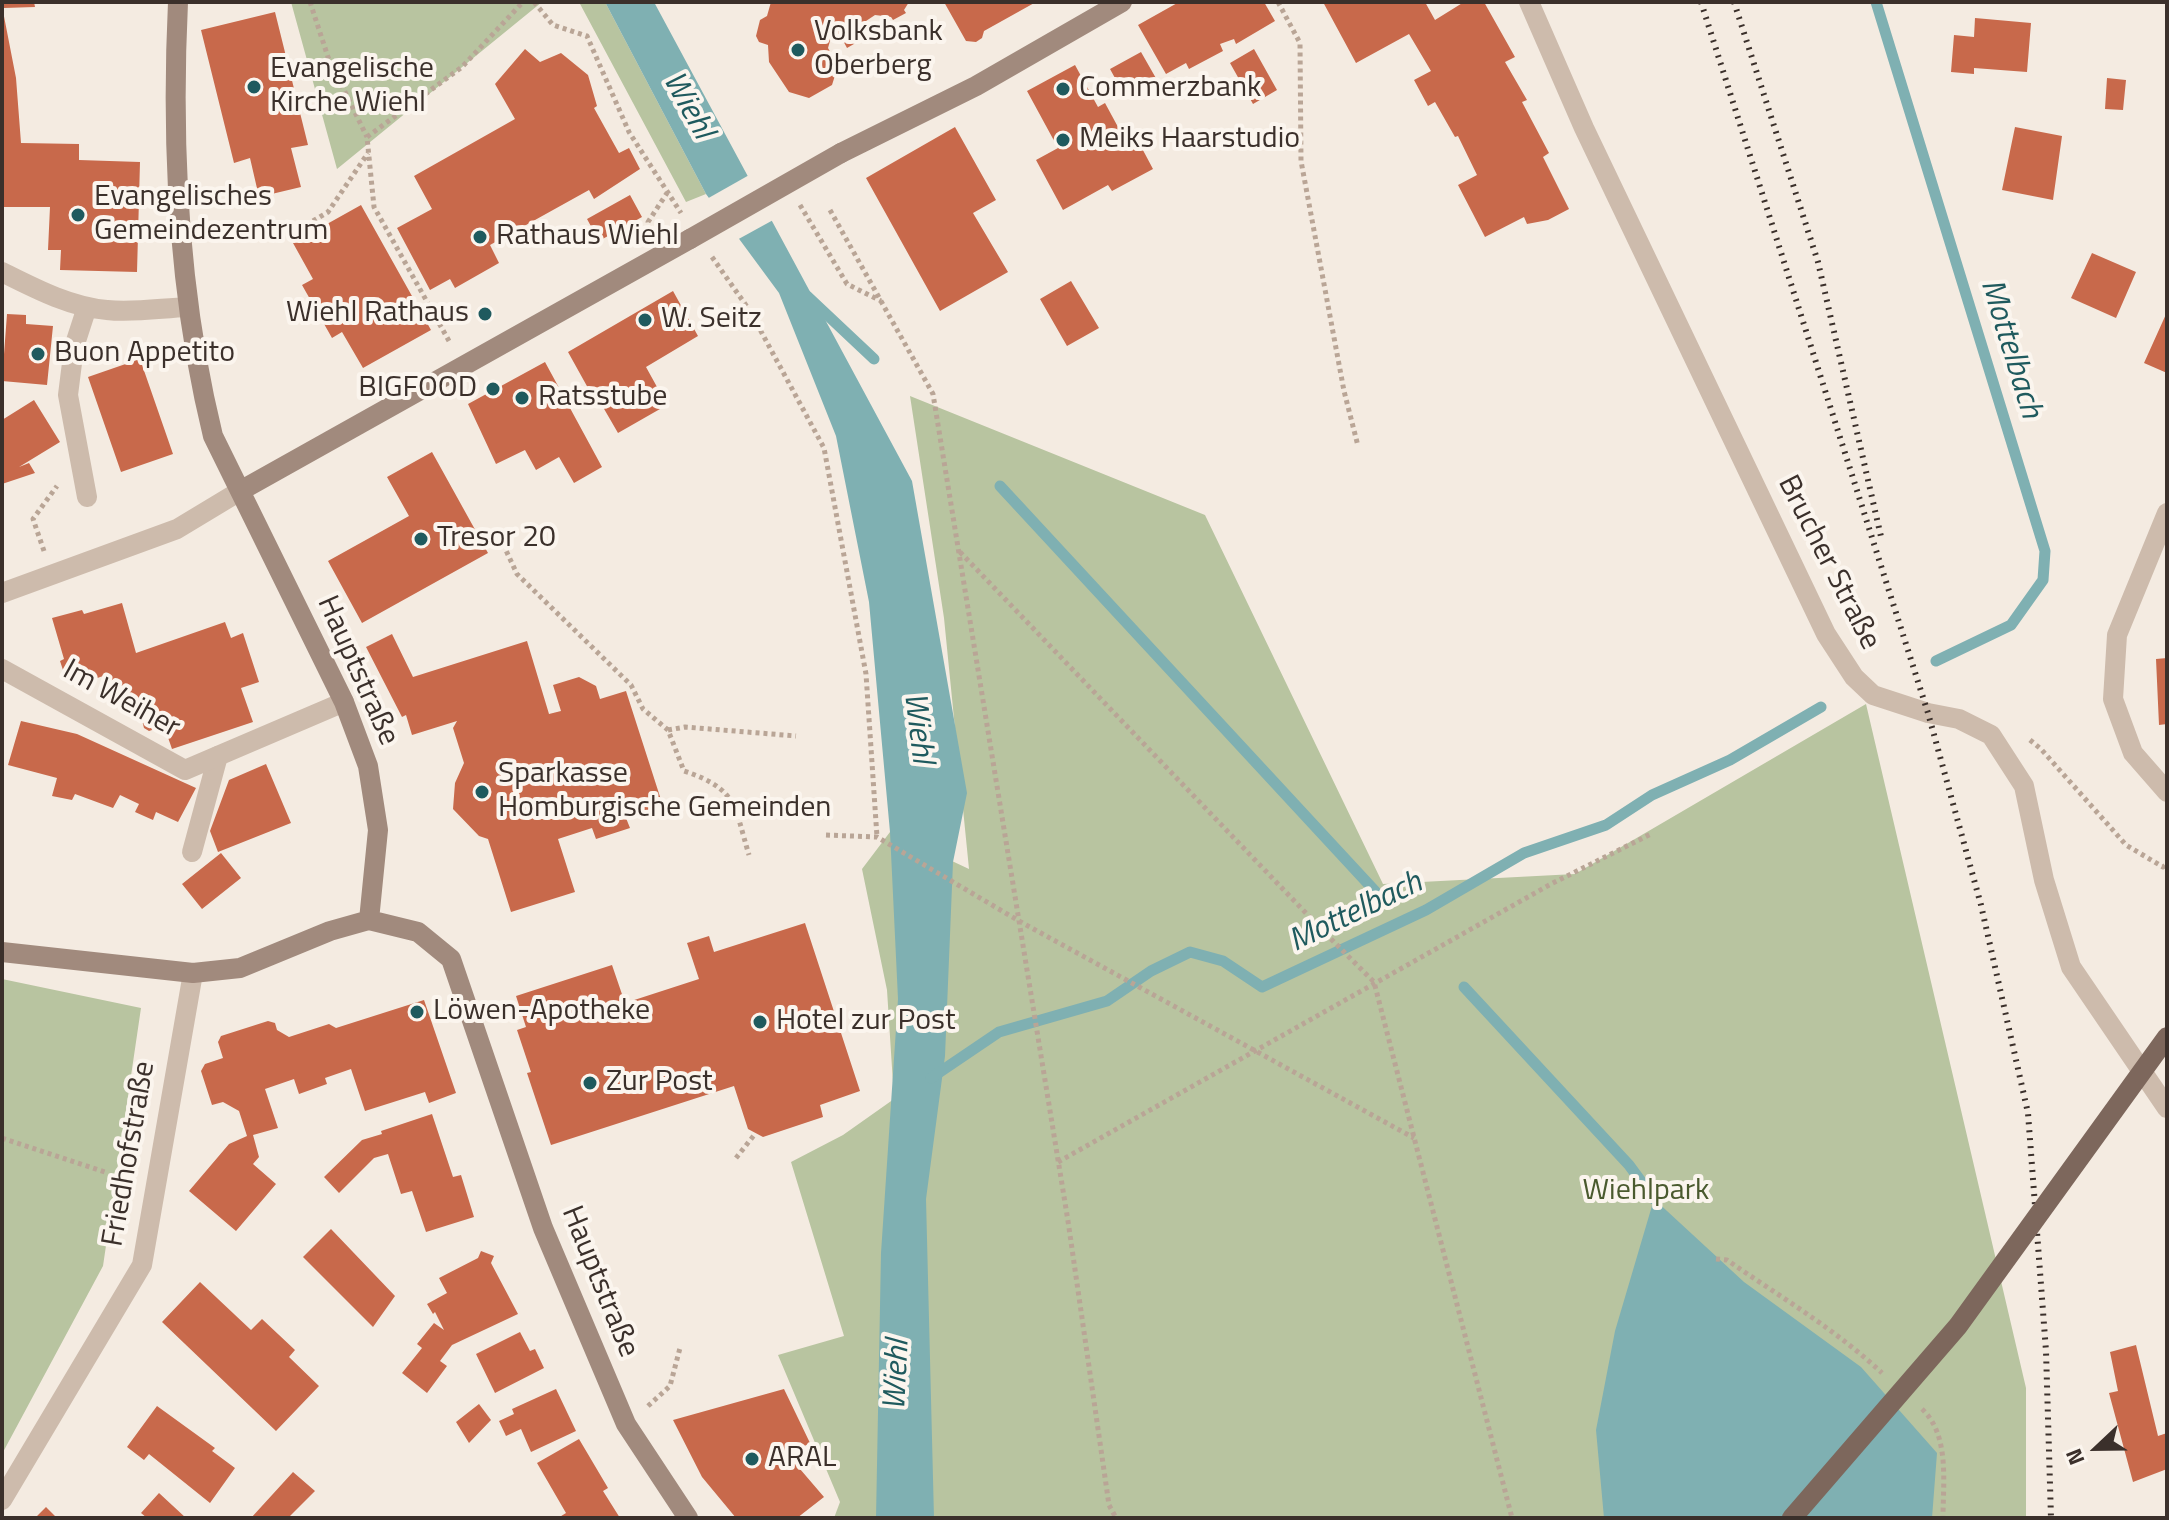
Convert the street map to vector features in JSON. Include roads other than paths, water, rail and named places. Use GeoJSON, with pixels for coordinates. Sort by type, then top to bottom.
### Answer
{"type":"FeatureCollection","features":[{"type":"Feature","properties":{"kind":"main road"},"geometry":{"type":"LineString","coordinates":[[1792,1518],[1958,1326],[2167,1037]]}},
{"type":"Feature","properties":{"kind":"street","name":"Hauptstraße"},"geometry":{"type":"LineString","coordinates":[[178,2],[174,116],[177,194],[188,307],[213,436],[344,702],[368,766],[378,830],[369,920],[418,932],[451,959],[543,1228],[626,1424],[688,1518]]}},
{"type":"Feature","properties":{"kind":"street"},"geometry":{"type":"LineString","coordinates":[[2,593],[177,529],[841,153],[976,86],[1122,2]]}},
{"type":"Feature","properties":{"kind":"street","name":"Brucher Straße"},"geometry":{"type":"LineString","coordinates":[[1529,2],[1584,128],[1826,634],[1854,677],[1873,695],[1914,709],[1959,719],[1991,735],[2024,786],[2044,880],[2071,967],[2167,1108]]}},
{"type":"Feature","properties":{"kind":"street"},"geometry":{"type":"LineString","coordinates":[[2,272],[71,303],[108,311],[188,307]]}},
{"type":"Feature","properties":{"kind":"street"},"geometry":{"type":"LineString","coordinates":[[87,307],[74,347],[68,395],[87,497]]}},
{"type":"Feature","properties":{"kind":"street"},"geometry":{"type":"LineString","coordinates":[[2167,513],[2117,635],[2113,699],[2133,753],[2167,792]]}},
{"type":"Feature","properties":{"kind":"street","name":"Im Weiher"},"geometry":{"type":"LineString","coordinates":[[2,669],[185,770],[344,702]]}},
{"type":"Feature","properties":{"kind":"street"},"geometry":{"type":"LineString","coordinates":[[192,852],[218,756]]}},
{"type":"Feature","properties":{"kind":"street"},"geometry":{"type":"LineString","coordinates":[[2,952],[193,973],[240,968],[330,931],[369,920]]}},
{"type":"Feature","properties":{"kind":"street","name":"Friedhofstraße"},"geometry":{"type":"LineString","coordinates":[[2,1500],[142,1265],[193,973]]}},
{"type":"Feature","properties":{"kind":"water","name":"Wiehl"},"geometry":{"type":"Polygon","coordinates":[[[605,2],[654,2],[912,481],[967,793],[953,862],[945,1056],[926,1199],[934,1518],[876,1518],[881,1253],[898,999],[890,832],[869,602],[836,436],[779,293],[706,194],[605,2]]]}},
{"type":"Feature","properties":{"kind":"water"},"geometry":{"type":"Polygon","coordinates":[[[1654,1199],[1744,1282],[1861,1367],[1937,1453],[1932,1518],[1604,1518],[1596,1430],[1615,1331],[1654,1199]]]}},
{"type":"Feature","properties":{"kind":"waterway","name":"Mottelbach"},"geometry":{"type":"LineString","coordinates":[[1876,2],[2045,551],[2043,580],[2011,625],[1936,661]]}},
{"type":"Feature","properties":{"kind":"waterway"},"geometry":{"type":"LineString","coordinates":[[807,296],[874,359]]}},
{"type":"Feature","properties":{"kind":"waterway"},"geometry":{"type":"LineString","coordinates":[[1000,486],[1386,903]]}},
{"type":"Feature","properties":{"kind":"waterway","name":"Mottelbach"},"geometry":{"type":"LineString","coordinates":[[931,1078],[999,1032],[1107,1001],[1151,971],[1190,952],[1223,961],[1262,987],[1426,910],[1524,853],[1606,825],[1652,795],[1730,760],[1821,707]]}},
{"type":"Feature","properties":{"kind":"waterway"},"geometry":{"type":"LineString","coordinates":[[1464,987],[1629,1165],[1654,1199]]}},
{"type":"Feature","properties":{"kind":"railway"},"geometry":{"type":"LineString","coordinates":[[1701,2],[1928,713],[1981,905],[2028,1113],[2046,1351],[2051,1518]]}},
{"type":"Feature","properties":{"kind":"railway"},"geometry":{"type":"LineString","coordinates":[[1734,2],[1818,262],[1882,541]]}},
{"type":"Feature","properties":{"kind":"place","name":"Volksbank Oberberg"},"geometry":{"type":"Point","coordinates":[798,50]}},
{"type":"Feature","properties":{"kind":"place","name":"Evangelische Kirche Wiehl"},"geometry":{"type":"Point","coordinates":[254,87]}},
{"type":"Feature","properties":{"kind":"place","name":"Commerzbank"},"geometry":{"type":"Point","coordinates":[1063,89]}},
{"type":"Feature","properties":{"kind":"place","name":"Meiks Haarstudio"},"geometry":{"type":"Point","coordinates":[1063,140]}},
{"type":"Feature","properties":{"kind":"place","name":"Evangelisches Gemeindezentrum"},"geometry":{"type":"Point","coordinates":[78,215]}},
{"type":"Feature","properties":{"kind":"place","name":"Rathaus Wiehl"},"geometry":{"type":"Point","coordinates":[480,237]}},
{"type":"Feature","properties":{"kind":"place","name":"Wiehl Rathaus"},"geometry":{"type":"Point","coordinates":[485,314]}},
{"type":"Feature","properties":{"kind":"place","name":"W. Seitz"},"geometry":{"type":"Point","coordinates":[645,320]}},
{"type":"Feature","properties":{"kind":"place","name":"Buon Appetito"},"geometry":{"type":"Point","coordinates":[38,354]}},
{"type":"Feature","properties":{"kind":"place","name":"BIGFOOD"},"geometry":{"type":"Point","coordinates":[493,389]}},
{"type":"Feature","properties":{"kind":"place","name":"Ratsstube"},"geometry":{"type":"Point","coordinates":[522,398]}},
{"type":"Feature","properties":{"kind":"place","name":"Tresor 20"},"geometry":{"type":"Point","coordinates":[421,539]}},
{"type":"Feature","properties":{"kind":"place","name":"Sparkasse Homburgische Gemeinden"},"geometry":{"type":"Point","coordinates":[482,792]}},
{"type":"Feature","properties":{"kind":"place","name":"Löwen-Apotheke"},"geometry":{"type":"Point","coordinates":[417,1012]}},
{"type":"Feature","properties":{"kind":"place","name":"Hotel zur Post"},"geometry":{"type":"Point","coordinates":[760,1022]}},
{"type":"Feature","properties":{"kind":"place","name":"Zur Post"},"geometry":{"type":"Point","coordinates":[590,1083]}},
{"type":"Feature","properties":{"kind":"place","name":"ARAL"},"geometry":{"type":"Point","coordinates":[752,1459]}},
{"type":"Feature","properties":{"kind":"park label","name":"Wiehlpark"},"geometry":{"type":"Point","coordinates":[1646,1192]}}]}
